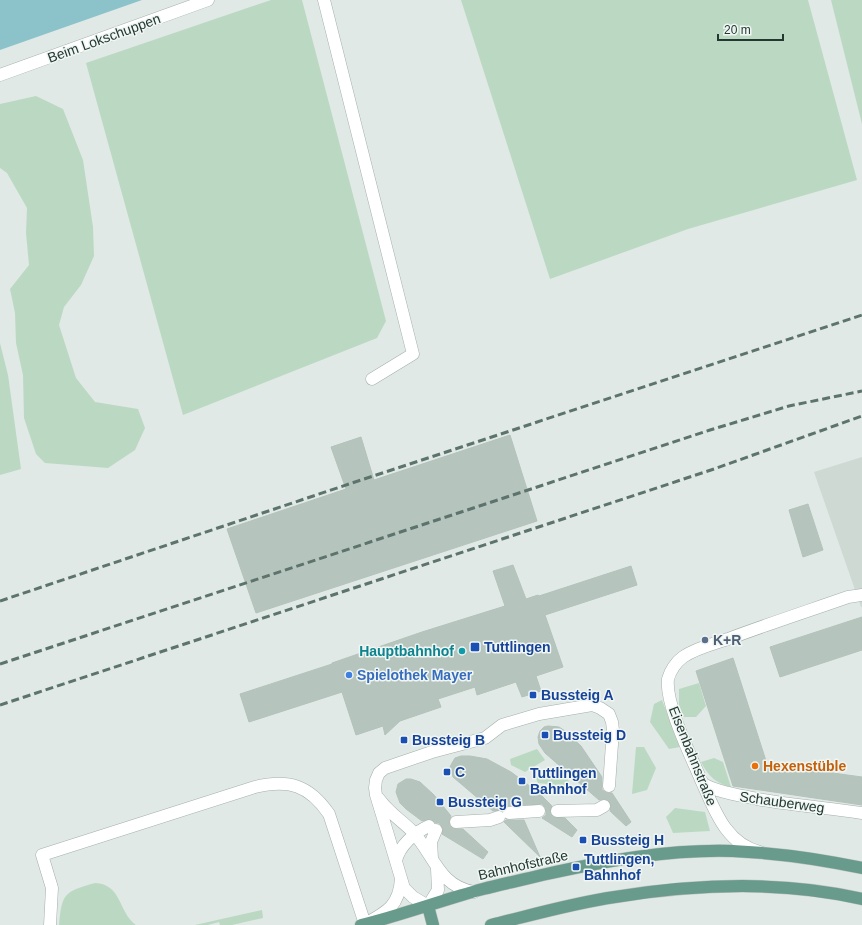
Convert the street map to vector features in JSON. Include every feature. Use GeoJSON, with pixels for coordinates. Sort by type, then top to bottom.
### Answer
{"type":"FeatureCollection","features":[{"type":"Feature","properties":{"kind":"main road","name":"Bahnhofstraße"},"geometry":{"type":"LineString","coordinates":[[364,925],[474,892],[635,856],[682,852],[733,851],[828,861],[862,868]]}},
{"type":"Feature","properties":{"kind":"main road"},"geometry":{"type":"LineString","coordinates":[[491,925],[614,897],[706,886],[758,886],[805,890],[862,899]]}},
{"type":"Feature","properties":{"kind":"main road"},"geometry":{"type":"LineString","coordinates":[[428,906],[433,925]]}},
{"type":"Feature","properties":{"kind":"street","name":"Beim Lokschuppen"},"geometry":{"type":"LineString","coordinates":[[0,75],[208,0]]}},
{"type":"Feature","properties":{"kind":"street"},"geometry":{"type":"LineString","coordinates":[[324,0],[413,354],[372,379]]}},
{"type":"Feature","properties":{"kind":"street","name":"Eisenbahnstraße"},"geometry":{"type":"LineString","coordinates":[[768,854],[749,848],[740,843],[730,834],[720,820],[693,761],[670,702],[668,680],[670,672],[676,663],[692,652],[848,597],[862,595]]}},
{"type":"Feature","properties":{"kind":"street"},"geometry":{"type":"LineString","coordinates":[[50,925],[52,888],[42,855],[255,787],[284,783],[312,793],[329,814],[364,925],[391,907],[398,896],[399,870],[398,854],[417,832],[432,828],[431,855],[435,865],[438,890],[428,906],[412,896],[404,888],[399,870],[376,795],[375,788],[378,776],[385,768],[392,765],[432,752],[485,738],[502,725],[532,716],[592,705],[609,714],[613,730],[608,786]]}},
{"type":"Feature","properties":{"kind":"street","name":"Schauberweg"},"geometry":{"type":"LineString","coordinates":[[703,784],[717,791],[735,795],[862,813]]}},
{"type":"Feature","properties":{"kind":"street"},"geometry":{"type":"LineString","coordinates":[[376,795],[384,806],[412,831],[426,849],[435,865],[458,887],[474,892]]}},
{"type":"Feature","properties":{"kind":"street"},"geometry":{"type":"LineString","coordinates":[[557,811],[598,810],[604,806]]}},
{"type":"Feature","properties":{"kind":"street"},"geometry":{"type":"LineString","coordinates":[[456,822],[490,820],[504,815],[539,811]]}},
{"type":"Feature","properties":{"kind":"shaded area"},"geometry":{"type":"Polygon","coordinates":[[[862,457],[862,607],[861,607],[814,472],[862,457]]]}},
{"type":"Feature","properties":{"kind":"green space"},"geometry":{"type":"Polygon","coordinates":[[[271,0],[302,0],[386,321],[377,338],[183,415],[86,63],[271,0]]]}},
{"type":"Feature","properties":{"kind":"green space"},"geometry":{"type":"Polygon","coordinates":[[[461,0],[808,0],[857,180],[688,229],[550,279],[461,0]]]}},
{"type":"Feature","properties":{"kind":"green space"},"geometry":{"type":"Polygon","coordinates":[[[831,0],[862,0],[862,124],[831,0]]]}},
{"type":"Feature","properties":{"kind":"green space"},"geometry":{"type":"Polygon","coordinates":[[[36,96],[63,109],[83,160],[93,227],[94,256],[81,285],[64,307],[59,325],[76,378],[95,402],[138,409],[145,428],[135,450],[108,468],[45,463],[36,454],[24,418],[23,375],[16,343],[15,313],[10,289],[29,265],[26,233],[27,208],[7,173],[0,168],[0,104],[36,96]]]}},
{"type":"Feature","properties":{"kind":"green space"},"geometry":{"type":"Polygon","coordinates":[[[0,343],[8,375],[21,469],[0,475],[0,343]]]}},
{"type":"Feature","properties":{"kind":"green space"},"geometry":{"type":"Polygon","coordinates":[[[699,683],[706,706],[696,717],[683,717],[679,705],[679,689],[699,683]]]}},
{"type":"Feature","properties":{"kind":"green space"},"geometry":{"type":"Polygon","coordinates":[[[662,700],[680,747],[669,749],[650,722],[654,704],[662,700]]]}},
{"type":"Feature","properties":{"kind":"green space"},"geometry":{"type":"Polygon","coordinates":[[[636,747],[644,747],[656,768],[647,790],[632,794],[636,747]]]}},
{"type":"Feature","properties":{"kind":"green space"},"geometry":{"type":"Polygon","coordinates":[[[537,749],[545,760],[525,772],[511,765],[510,759],[537,749]]]}},
{"type":"Feature","properties":{"kind":"green space"},"geometry":{"type":"Polygon","coordinates":[[[714,758],[723,762],[731,787],[721,784],[713,779],[701,762],[714,758]]]}},
{"type":"Feature","properties":{"kind":"green space"},"geometry":{"type":"Polygon","coordinates":[[[557,769],[569,781],[568,786],[538,783],[535,776],[557,769]]]}},
{"type":"Feature","properties":{"kind":"green space"},"geometry":{"type":"Polygon","coordinates":[[[675,808],[705,812],[710,831],[673,833],[666,817],[675,808]]]}},
{"type":"Feature","properties":{"kind":"green space"},"geometry":{"type":"Polygon","coordinates":[[[95,883],[110,888],[115,893],[130,920],[136,925],[59,925],[62,906],[66,895],[77,889],[95,883]]]}},
{"type":"Feature","properties":{"kind":"green space"},"geometry":{"type":"Polygon","coordinates":[[[262,910],[263,918],[232,925],[220,925],[219,922],[208,925],[195,925],[262,910]]]}},
{"type":"Feature","properties":{"kind":"water"},"geometry":{"type":"Polygon","coordinates":[[[0,0],[142,0],[0,50],[0,0]]]}},
{"type":"Feature","properties":{"kind":"building"},"geometry":{"type":"Polygon","coordinates":[[[510,435],[537,521],[256,613],[227,529],[346,489],[331,447],[361,437],[374,480],[510,435]]]}},
{"type":"Feature","properties":{"kind":"building"},"geometry":{"type":"Polygon","coordinates":[[[808,504],[823,550],[803,557],[789,510],[808,504]]]}},
{"type":"Feature","properties":{"kind":"building","name":"Hauptbahnhof"},"geometry":{"type":"Polygon","coordinates":[[[513,565],[526,599],[631,566],[637,585],[545,615],[563,667],[536,676],[541,691],[522,697],[516,682],[477,695],[475,687],[438,699],[441,707],[400,721],[385,735],[383,726],[356,735],[342,692],[249,722],[240,694],[332,664],[422,632],[505,606],[493,571],[513,565]]]}},
{"type":"Feature","properties":{"kind":"building"},"geometry":{"type":"Polygon","coordinates":[[[862,617],[862,650],[780,677],[770,647],[862,617]]]}},
{"type":"Feature","properties":{"kind":"building"},"geometry":{"type":"Polygon","coordinates":[[[733,658],[767,764],[862,777],[862,805],[733,786],[696,671],[733,658]]]}},
{"type":"Feature","properties":{"kind":"building"},"geometry":{"type":"Polygon","coordinates":[[[544,727],[559,727],[581,746],[602,777],[602,790],[612,793],[631,822],[626,826],[610,811],[611,806],[608,800],[599,800],[545,753],[539,744],[538,737],[540,731],[544,727]]]}},
{"type":"Feature","properties":{"kind":"building"},"geometry":{"type":"Polygon","coordinates":[[[461,756],[487,759],[511,772],[539,793],[552,806],[550,812],[553,817],[565,818],[577,830],[572,837],[542,818],[546,815],[546,811],[542,804],[523,805],[517,801],[518,805],[508,806],[502,810],[493,811],[453,777],[450,767],[455,758],[461,756]]]}},
{"type":"Feature","properties":{"kind":"building"},"geometry":{"type":"Polygon","coordinates":[[[406,779],[420,782],[434,795],[451,816],[449,822],[450,826],[456,829],[463,829],[488,852],[483,859],[442,834],[443,829],[439,823],[436,823],[430,819],[422,821],[400,803],[396,792],[398,784],[406,779]]]}},
{"type":"Feature","properties":{"kind":"building"},"geometry":{"type":"Polygon","coordinates":[[[506,820],[524,820],[540,857],[504,822],[506,820]]]}},
{"type":"Feature","properties":{"kind":"railway"},"geometry":{"type":"LineString","coordinates":[[0,601],[862,315]]}},
{"type":"Feature","properties":{"kind":"railway"},"geometry":{"type":"LineString","coordinates":[[0,664],[710,430],[789,406],[862,391]]}},
{"type":"Feature","properties":{"kind":"railway"},"geometry":{"type":"LineString","coordinates":[[0,705],[714,469],[862,416]]}},
{"type":"Feature","properties":{"kind":"place","name":"K+R"},"geometry":{"type":"Point","coordinates":[705,640]}},
{"type":"Feature","properties":{"kind":"place","name":"Tuttlingen"},"geometry":{"type":"Point","coordinates":[475,647]}},
{"type":"Feature","properties":{"kind":"place","name":"Hauptbahnhof"},"geometry":{"type":"Point","coordinates":[462,651]}},
{"type":"Feature","properties":{"kind":"place","name":"Spielothek Mayer"},"geometry":{"type":"Point","coordinates":[349,675]}},
{"type":"Feature","properties":{"kind":"place","name":"Bussteig A"},"geometry":{"type":"Point","coordinates":[533,695]}},
{"type":"Feature","properties":{"kind":"place","name":"Bussteig D"},"geometry":{"type":"Point","coordinates":[545,735]}},
{"type":"Feature","properties":{"kind":"place","name":"Bussteig B"},"geometry":{"type":"Point","coordinates":[404,740]}},
{"type":"Feature","properties":{"kind":"place","name":"Hexenstüble"},"geometry":{"type":"Point","coordinates":[755,766]}},
{"type":"Feature","properties":{"kind":"place","name":"C"},"geometry":{"type":"Point","coordinates":[447,772]}},
{"type":"Feature","properties":{"kind":"place","name":"Tuttlingen Bahnhof"},"geometry":{"type":"Point","coordinates":[522,781]}},
{"type":"Feature","properties":{"kind":"place","name":"Bussteig G"},"geometry":{"type":"Point","coordinates":[440,802]}},
{"type":"Feature","properties":{"kind":"place","name":"Bussteig H"},"geometry":{"type":"Point","coordinates":[583,840]}},
{"type":"Feature","properties":{"kind":"place","name":"Tuttlingen, Bahnhof"},"geometry":{"type":"Point","coordinates":[576,867]}}]}
